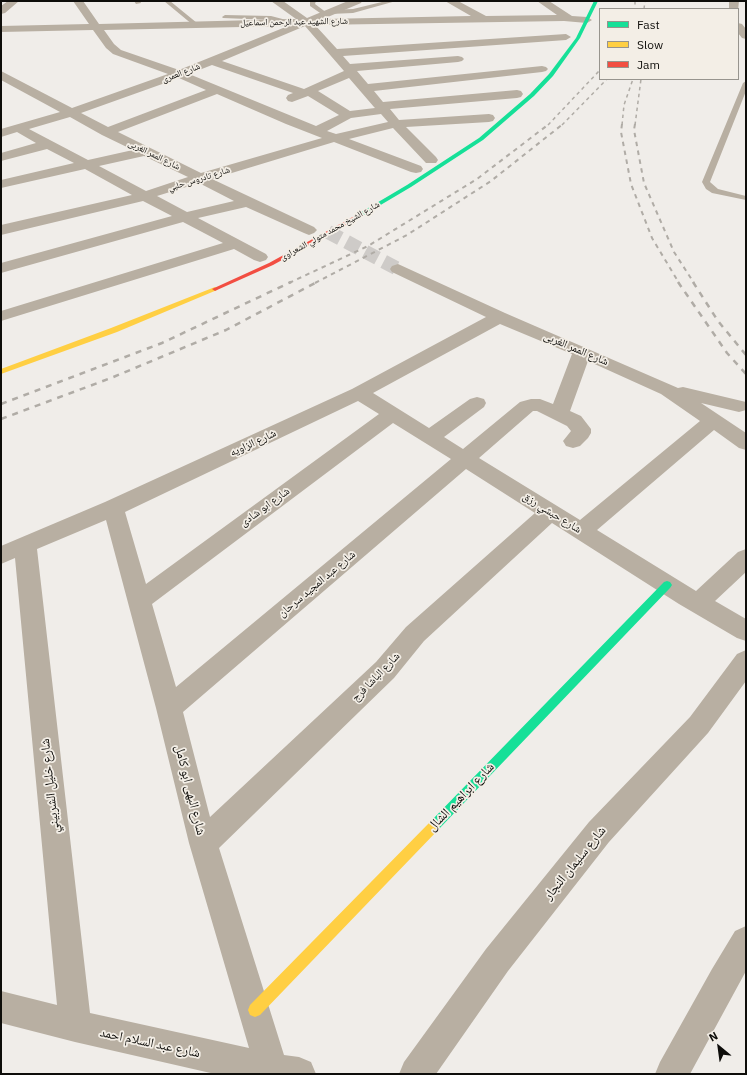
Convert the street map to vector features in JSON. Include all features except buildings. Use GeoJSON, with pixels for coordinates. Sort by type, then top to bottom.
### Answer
{"type":"FeatureCollection","features":[{"type":"Feature","properties":{"kind":"street"},"geometry":{"type":"LineString","coordinates":[[1,11],[14,1]]}},
{"type":"Feature","properties":{"kind":"street"},"geometry":{"type":"LineString","coordinates":[[78,1],[110,46],[117,52],[179,74],[290,121],[416,169]]}},
{"type":"Feature","properties":{"kind":"street"},"geometry":{"type":"LineString","coordinates":[[276,1],[307,22],[396,124],[434,158],[403,176]]}},
{"type":"Feature","properties":{"kind":"street","name":"شارع العمرى"},"geometry":{"type":"LineString","coordinates":[[1,133],[70,113],[179,74],[356,1]]}},
{"type":"Feature","properties":{"kind":"street"},"geometry":{"type":"LineString","coordinates":[[450,1],[484,20]]}},
{"type":"Feature","properties":{"kind":"street"},"geometry":{"type":"LineString","coordinates":[[542,1],[578,19]]}},
{"type":"Feature","properties":{"kind":"street","name":"شارع الشيخ محمد متولي الشعراوى"},"geometry":{"type":"LineString","coordinates":[[563,41],[578,19],[587,1]]}},
{"type":"Feature","properties":{"kind":"street","name":"شارع الشيخ محمد متولي الشعراوى"},"geometry":{"type":"LineString","coordinates":[[1,372],[114,330],[220,287],[271,264],[403,190],[481,139],[532,95],[566,56],[578,38],[578,19],[596,1]]}},
{"type":"Feature","properties":{"kind":"street","name":"شارع الشهيد عبد الرحمن اسماعيل"},"geometry":{"type":"LineString","coordinates":[[1,29],[291,22],[578,19]]}},
{"type":"Feature","properties":{"kind":"street"},"geometry":{"type":"LineString","coordinates":[[739,27],[746,36]]}},
{"type":"Feature","properties":{"kind":"street"},"geometry":{"type":"LineString","coordinates":[[334,53],[563,41]]}},
{"type":"Feature","properties":{"kind":"street"},"geometry":{"type":"LineString","coordinates":[[265,110],[307,92],[350,70],[472,58]]}},
{"type":"Feature","properties":{"kind":"street"},"geometry":{"type":"LineString","coordinates":[[212,61],[307,92],[348,115]]}},
{"type":"Feature","properties":{"kind":"street"},"geometry":{"type":"LineString","coordinates":[[366,88],[544,66]]}},
{"type":"Feature","properties":{"kind":"street"},"geometry":{"type":"LineString","coordinates":[[532,79],[544,66]]}},
{"type":"Feature","properties":{"kind":"street","name":"شارع الممر الغربى"},"geometry":{"type":"LineString","coordinates":[[1,75],[107,132],[308,231]]}},
{"type":"Feature","properties":{"kind":"street"},"geometry":{"type":"LineString","coordinates":[[107,132],[217,90]]}},
{"type":"Feature","properties":{"kind":"street"},"geometry":{"type":"LineString","coordinates":[[317,131],[348,115],[382,108],[519,92]]}},
{"type":"Feature","properties":{"kind":"street"},"geometry":{"type":"LineString","coordinates":[[506,104],[519,92]]}},
{"type":"Feature","properties":{"kind":"street"},"geometry":{"type":"LineString","coordinates":[[315,108],[327,102]]}},
{"type":"Feature","properties":{"kind":"street"},"geometry":{"type":"LineString","coordinates":[[290,121],[303,114]]}},
{"type":"Feature","properties":{"kind":"street"},"geometry":{"type":"LineString","coordinates":[[478,126],[492,116]]}},
{"type":"Feature","properties":{"kind":"street","name":"شارع تادروس حلبي"},"geometry":{"type":"LineString","coordinates":[[1,230],[144,196],[335,138],[396,124],[492,116]]}},
{"type":"Feature","properties":{"kind":"street"},"geometry":{"type":"LineString","coordinates":[[18,128],[236,244],[265,254]]}},
{"type":"Feature","properties":{"kind":"street"},"geometry":{"type":"LineString","coordinates":[[1,157],[48,144]]}},
{"type":"Feature","properties":{"kind":"street"},"geometry":{"type":"LineString","coordinates":[[1,184],[146,151]]}},
{"type":"Feature","properties":{"kind":"street"},"geometry":{"type":"LineString","coordinates":[[1,268],[185,217],[248,202]]}},
{"type":"Feature","properties":{"kind":"street"},"geometry":{"type":"LineString","coordinates":[[1,316],[236,244]]}},
{"type":"Feature","properties":{"kind":"street"},"geometry":{"type":"LineString","coordinates":[[246,263],[265,254]]}},
{"type":"Feature","properties":{"kind":"street","name":"شارع الممر الغربى"},"geometry":{"type":"LineString","coordinates":[[398,269],[499,317],[668,390],[746,443]]}},
{"type":"Feature","properties":{"kind":"street","name":"شارع الزاويه"},"geometry":{"type":"LineString","coordinates":[[1,555],[113,508],[359,393],[499,317]]}},
{"type":"Feature","properties":{"kind":"street"},"geometry":{"type":"LineString","coordinates":[[573,441],[581,433],[581,429],[574,422],[559,414],[582,352]]}},
{"type":"Feature","properties":{"kind":"street"},"geometry":{"type":"LineString","coordinates":[[668,390],[739,406]]}},
{"type":"Feature","properties":{"kind":"street","name":"شارع حبشي رزق"},"geometry":{"type":"LineString","coordinates":[[359,393],[464,460],[746,631]]}},
{"type":"Feature","properties":{"kind":"street"},"geometry":{"type":"LineString","coordinates":[[430,438],[477,403]]}},
{"type":"Feature","properties":{"kind":"street","name":"شارع عبد المجيد سرحان"},"geometry":{"type":"LineString","coordinates":[[169,708],[527,406],[531,404],[540,405],[559,414]]}},
{"type":"Feature","properties":{"kind":"street","name":"شارع ابو شادى"},"geometry":{"type":"LineString","coordinates":[[139,601],[392,414]]}},
{"type":"Feature","properties":{"kind":"street"},"geometry":{"type":"LineString","coordinates":[[581,531],[714,420]]}},
{"type":"Feature","properties":{"kind":"street","name":"شارع البهى ابو كامل"},"geometry":{"type":"LineString","coordinates":[[113,508],[169,708],[203,843],[255,1010],[286,1072]]}},
{"type":"Feature","properties":{"kind":"street","name":"شارع الباشا فرج"},"geometry":{"type":"LineString","coordinates":[[203,843],[385,670],[415,634],[550,512]]}},
{"type":"Feature","properties":{"kind":"street","name":"شارع خليل الشربيني"},"geometry":{"type":"LineString","coordinates":[[25,545],[74,1026]]}},
{"type":"Feature","properties":{"kind":"street"},"geometry":{"type":"LineString","coordinates":[[698,603],[746,558]]}},
{"type":"Feature","properties":{"kind":"street","name":"شارع ابراهيم الشال"},"geometry":{"type":"LineString","coordinates":[[255,1010],[668,584]]}},
{"type":"Feature","properties":{"kind":"street","name":"شارع سليمان النجار"},"geometry":{"type":"LineString","coordinates":[[416,1074],[497,960],[599,832],[699,725],[746,662]]}},
{"type":"Feature","properties":{"kind":"street"},"geometry":{"type":"LineString","coordinates":[[672,1074],[723,980],[746,942]]}},
{"type":"Feature","properties":{"kind":"street","name":"شارع عبد السلام احمد"},"geometry":{"type":"LineString","coordinates":[[1,1007],[74,1026],[286,1072]]}},
{"type":"Feature","properties":{"kind":"lane"},"geometry":{"type":"LineString","coordinates":[[167,1],[195,24]]}},
{"type":"Feature","properties":{"kind":"lane"},"geometry":{"type":"LineString","coordinates":[[313,1],[312,5],[327,13],[353,11],[393,1]]}},
{"type":"Feature","properties":{"kind":"lane"},"geometry":{"type":"LineString","coordinates":[[225,17],[271,18],[291,22]]}},
{"type":"Feature","properties":{"kind":"lane"},"geometry":{"type":"LineString","coordinates":[[746,83],[706,182],[709,187],[715,191],[746,198]]}},
{"type":"Feature","properties":{"kind":"tunnel"},"geometry":{"type":"LineString","coordinates":[[328,232],[398,269]]}},
{"type":"Feature","properties":{"kind":"railway"},"geometry":{"type":"LineString","coordinates":[[635,1],[635,8]]}},
{"type":"Feature","properties":{"kind":"railway"},"geometry":{"type":"LineString","coordinates":[[644,8],[645,1]]}},
{"type":"Feature","properties":{"kind":"railway"},"geometry":{"type":"LineString","coordinates":[[549,124],[599,71]]}},
{"type":"Feature","properties":{"kind":"railway"},"geometry":{"type":"LineString","coordinates":[[563,124],[606,80]]}},
{"type":"Feature","properties":{"kind":"railway"},"geometry":{"type":"LineString","coordinates":[[622,125],[624,105],[633,80]]}},
{"type":"Feature","properties":{"kind":"railway"},"geometry":{"type":"LineString","coordinates":[[635,125],[641,80]]}},
{"type":"Feature","properties":{"kind":"railway"},"geometry":{"type":"LineString","coordinates":[[289,283],[368,246],[477,179],[549,124]]}},
{"type":"Feature","properties":{"kind":"railway"},"geometry":{"type":"LineString","coordinates":[[315,283],[407,235],[491,181],[563,124]]}},
{"type":"Feature","properties":{"kind":"railway"},"geometry":{"type":"LineString","coordinates":[[622,124],[621,132],[631,184],[652,238],[679,283]]}},
{"type":"Feature","properties":{"kind":"railway"},"geometry":{"type":"LineString","coordinates":[[635,124],[634,130],[644,183],[674,252],[694,283]]}},
{"type":"Feature","properties":{"kind":"railway"},"geometry":{"type":"LineString","coordinates":[[1,404],[162,343],[291,282]]}},
{"type":"Feature","properties":{"kind":"railway"},"geometry":{"type":"LineString","coordinates":[[1,419],[111,378],[226,330],[317,282]]}},
{"type":"Feature","properties":{"kind":"railway"},"geometry":{"type":"LineString","coordinates":[[678,282],[727,353],[746,374]]}},
{"type":"Feature","properties":{"kind":"railway"},"geometry":{"type":"LineString","coordinates":[[693,282],[718,321],[746,355]]}},
{"type":"Feature","properties":{"kind":"traffic: fast"},"geometry":{"type":"LineString","coordinates":[[360,215],[409,186],[481,139],[532,95],[551,75],[578,38],[596,1]]}},
{"type":"Feature","properties":{"kind":"traffic: fast"},"geometry":{"type":"LineString","coordinates":[[434,826],[667,585]]}},
{"type":"Feature","properties":{"kind":"traffic: slow"},"geometry":{"type":"LineString","coordinates":[[1,372],[114,330],[215,289]]}},
{"type":"Feature","properties":{"kind":"traffic: slow"},"geometry":{"type":"LineString","coordinates":[[255,1010],[434,826]]}},
{"type":"Feature","properties":{"kind":"traffic: jam"},"geometry":{"type":"LineString","coordinates":[[215,289],[271,264],[360,215]]}}]}
